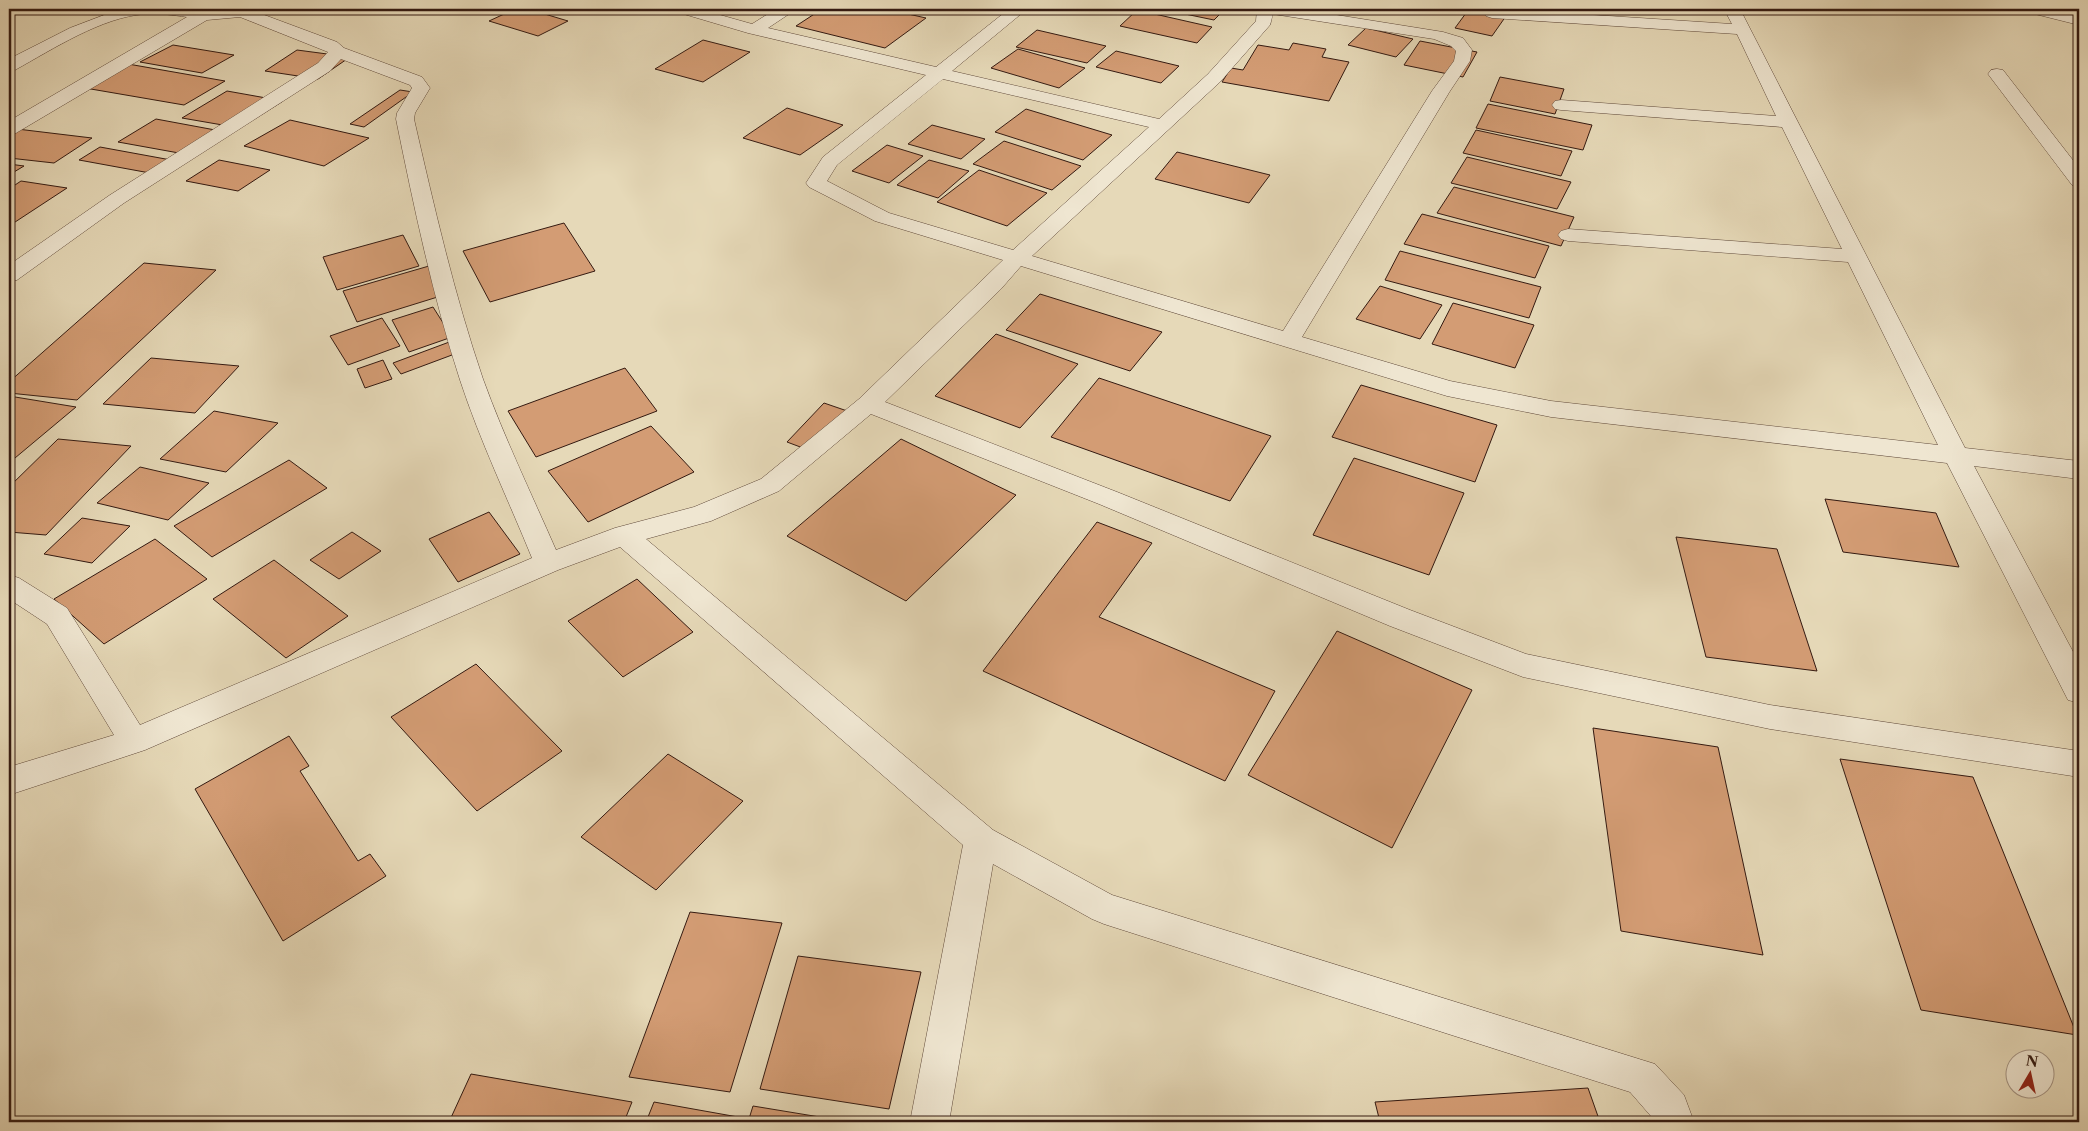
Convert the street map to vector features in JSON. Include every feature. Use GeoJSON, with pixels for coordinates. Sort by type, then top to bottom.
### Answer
{"type":"FeatureCollection","features":[{"type":"Feature","properties":{"kind":"street"},"geometry":{"type":"LineString","coordinates":[[9,66],[23,51],[122,13],[143,9],[203,15],[228,15],[250,10],[331,46],[338,52],[416,81],[421,88],[406,113],[405,119],[420,188],[456,331],[485,417],[548,563]]}},
{"type":"Feature","properties":{"kind":"street"},"geometry":{"type":"LineString","coordinates":[[683,9],[754,30],[1162,125]]}},
{"type":"Feature","properties":{"kind":"street"},"geometry":{"type":"LineString","coordinates":[[754,30],[786,9]]}},
{"type":"Feature","properties":{"kind":"street"},"geometry":{"type":"LineString","coordinates":[[1019,9],[830,161],[816,183],[882,217],[1447,388],[1551,409],[2079,470]]}},
{"type":"Feature","properties":{"kind":"street"},"geometry":{"type":"LineString","coordinates":[[9,781],[134,741],[548,563],[624,535],[702,514],[770,486],[868,404],[993,284],[1017,258],[1214,78],[1264,22],[1265,9]]}},
{"type":"Feature","properties":{"kind":"street"},"geometry":{"type":"LineString","coordinates":[[1270,9],[1437,35],[1457,42],[1464,50],[1462,61],[1441,91],[1288,341]]}},
{"type":"Feature","properties":{"kind":"street"},"geometry":{"type":"LineString","coordinates":[[1732,9],[1956,456],[2079,691]]}},
{"type":"Feature","properties":{"kind":"street"},"geometry":{"type":"LineString","coordinates":[[2033,9],[2079,20]]}},
{"type":"Feature","properties":{"kind":"street"},"geometry":{"type":"LineString","coordinates":[[1492,13],[1743,30]]}},
{"type":"Feature","properties":{"kind":"street"},"geometry":{"type":"LineString","coordinates":[[9,129],[203,15]]}},
{"type":"Feature","properties":{"kind":"street"},"geometry":{"type":"LineString","coordinates":[[9,275],[117,199],[324,67],[338,52]]}},
{"type":"Feature","properties":{"kind":"street"},"geometry":{"type":"LineString","coordinates":[[1997,74],[2079,182]]}},
{"type":"Feature","properties":{"kind":"street"},"geometry":{"type":"LineString","coordinates":[[1561,105],[1788,122]]}},
{"type":"Feature","properties":{"kind":"street"},"geometry":{"type":"LineString","coordinates":[[1568,235],[1855,256]]}},
{"type":"Feature","properties":{"kind":"street"},"geometry":{"type":"LineString","coordinates":[[868,404],[1108,498],[1400,618],[1523,665],[1770,717],[2079,764]]}},
{"type":"Feature","properties":{"kind":"street"},"geometry":{"type":"LineString","coordinates":[[624,535],[981,840],[1104,908],[1642,1077],[1670,1109],[1675,1122]]}},
{"type":"Feature","properties":{"kind":"street"},"geometry":{"type":"LineString","coordinates":[[9,585],[57,616],[134,741]]}},
{"type":"Feature","properties":{"kind":"street"},"geometry":{"type":"LineString","coordinates":[[929,1122],[981,840]]}},
{"type":"Feature","properties":{"kind":"building"},"geometry":{"type":"Polygon","coordinates":[[[515,9],[528,9],[568,21],[538,36],[489,21],[515,9]]]}},
{"type":"Feature","properties":{"kind":"building"},"geometry":{"type":"Polygon","coordinates":[[[822,9],[886,9],[926,18],[885,48],[796,26],[822,9]]]}},
{"type":"Feature","properties":{"kind":"building"},"geometry":{"type":"Polygon","coordinates":[[[1161,9],[1225,9],[1214,20],[1161,9]]]}},
{"type":"Feature","properties":{"kind":"building"},"geometry":{"type":"Polygon","coordinates":[[[1469,9],[1506,16],[1492,36],[1455,28],[1469,9]]]}},
{"type":"Feature","properties":{"kind":"building"},"geometry":{"type":"Polygon","coordinates":[[[1137,10],[1212,27],[1197,43],[1120,26],[1137,10]]]}},
{"type":"Feature","properties":{"kind":"building"},"geometry":{"type":"Polygon","coordinates":[[[1366,28],[1413,39],[1396,57],[1348,45],[1366,28]]]}},
{"type":"Feature","properties":{"kind":"building"},"geometry":{"type":"Polygon","coordinates":[[[1037,30],[1106,46],[1087,63],[1016,47],[1037,30]]]}},
{"type":"Feature","properties":{"kind":"building"},"geometry":{"type":"Polygon","coordinates":[[[703,40],[750,52],[703,82],[655,69],[703,40]]]}},
{"type":"Feature","properties":{"kind":"building"},"geometry":{"type":"Polygon","coordinates":[[[1420,41],[1477,52],[1463,77],[1404,65],[1420,41]]]}},
{"type":"Feature","properties":{"kind":"building"},"geometry":{"type":"Polygon","coordinates":[[[1293,43],[1326,49],[1322,57],[1349,62],[1329,101],[1222,82],[1231,68],[1243,70],[1258,45],[1289,50],[1293,43]]]}},
{"type":"Feature","properties":{"kind":"building"},"geometry":{"type":"Polygon","coordinates":[[[173,45],[234,55],[202,73],[140,62],[173,45]]]}},
{"type":"Feature","properties":{"kind":"building"},"geometry":{"type":"Polygon","coordinates":[[[1018,49],[1085,68],[1059,88],[991,68],[1018,49]]]}},
{"type":"Feature","properties":{"kind":"building"},"geometry":{"type":"Polygon","coordinates":[[[297,50],[350,57],[318,79],[265,71],[297,50]]]}},
{"type":"Feature","properties":{"kind":"building"},"geometry":{"type":"Polygon","coordinates":[[[1116,51],[1179,66],[1161,83],[1096,67],[1116,51]]]}},
{"type":"Feature","properties":{"kind":"building"},"geometry":{"type":"Polygon","coordinates":[[[128,64],[225,81],[184,105],[85,88],[128,64]]]}},
{"type":"Feature","properties":{"kind":"building"},"geometry":{"type":"Polygon","coordinates":[[[1500,77],[1564,89],[1555,114],[1490,101],[1500,77]]]}},
{"type":"Feature","properties":{"kind":"building"},"geometry":{"type":"Polygon","coordinates":[[[400,90],[413,92],[364,127],[350,124],[400,90]]]}},
{"type":"Feature","properties":{"kind":"building"},"geometry":{"type":"Polygon","coordinates":[[[227,91],[283,101],[240,128],[182,118],[227,91]]]}},
{"type":"Feature","properties":{"kind":"building"},"geometry":{"type":"Polygon","coordinates":[[[1488,104],[1592,125],[1583,150],[1476,128],[1488,104]]]}},
{"type":"Feature","properties":{"kind":"building"},"geometry":{"type":"Polygon","coordinates":[[[787,108],[843,125],[800,155],[743,138],[787,108]]]}},
{"type":"Feature","properties":{"kind":"building"},"geometry":{"type":"Polygon","coordinates":[[[1026,109],[1112,135],[1083,160],[995,132],[1026,109]]]}},
{"type":"Feature","properties":{"kind":"building"},"geometry":{"type":"Polygon","coordinates":[[[156,119],[226,132],[190,155],[118,142],[156,119]]]}},
{"type":"Feature","properties":{"kind":"building"},"geometry":{"type":"Polygon","coordinates":[[[290,120],[369,138],[324,166],[244,146],[290,120]]]}},
{"type":"Feature","properties":{"kind":"building"},"geometry":{"type":"Polygon","coordinates":[[[932,125],[985,139],[961,159],[908,144],[932,125]]]}},
{"type":"Feature","properties":{"kind":"building"},"geometry":{"type":"Polygon","coordinates":[[[17,129],[92,138],[54,163],[9,158],[9,134],[17,129]]]}},
{"type":"Feature","properties":{"kind":"building"},"geometry":{"type":"Polygon","coordinates":[[[1476,130],[1572,151],[1561,176],[1463,153],[1476,130]]]}},
{"type":"Feature","properties":{"kind":"building"},"geometry":{"type":"Polygon","coordinates":[[[1004,141],[1081,166],[1052,190],[973,164],[1004,141]]]}},
{"type":"Feature","properties":{"kind":"building"},"geometry":{"type":"Polygon","coordinates":[[[887,145],[923,156],[889,183],[852,171],[887,145]]]}},
{"type":"Feature","properties":{"kind":"building"},"geometry":{"type":"Polygon","coordinates":[[[100,147],[171,160],[150,173],[79,160],[100,147]]]}},
{"type":"Feature","properties":{"kind":"building"},"geometry":{"type":"Polygon","coordinates":[[[1177,152],[1270,175],[1249,203],[1155,179],[1177,152]]]}},
{"type":"Feature","properties":{"kind":"building"},"geometry":{"type":"Polygon","coordinates":[[[1467,157],[1571,182],[1557,209],[1451,183],[1467,157]]]}},
{"type":"Feature","properties":{"kind":"building"},"geometry":{"type":"Polygon","coordinates":[[[219,160],[270,170],[238,191],[186,181],[219,160]]]}},
{"type":"Feature","properties":{"kind":"building"},"geometry":{"type":"Polygon","coordinates":[[[929,160],[969,171],[938,198],[897,185],[929,160]]]}},
{"type":"Feature","properties":{"kind":"building"},"geometry":{"type":"Polygon","coordinates":[[[9,164],[24,166],[9,175],[9,164]]]}},
{"type":"Feature","properties":{"kind":"building"},"geometry":{"type":"Polygon","coordinates":[[[979,170],[1047,193],[1007,226],[937,202],[979,170]]]}},
{"type":"Feature","properties":{"kind":"building"},"geometry":{"type":"Polygon","coordinates":[[[21,181],[67,188],[9,226],[9,189],[21,181]]]}},
{"type":"Feature","properties":{"kind":"building"},"geometry":{"type":"Polygon","coordinates":[[[1454,187],[1574,217],[1561,246],[1437,213],[1454,187]]]}},
{"type":"Feature","properties":{"kind":"building"},"geometry":{"type":"Polygon","coordinates":[[[1422,214],[1549,246],[1535,278],[1404,244],[1422,214]]]}},
{"type":"Feature","properties":{"kind":"building"},"geometry":{"type":"Polygon","coordinates":[[[564,223],[595,271],[490,302],[463,251],[564,223]]]}},
{"type":"Feature","properties":{"kind":"building"},"geometry":{"type":"Polygon","coordinates":[[[403,235],[419,266],[337,290],[323,257],[403,235]]]}},
{"type":"Feature","properties":{"kind":"building"},"geometry":{"type":"Polygon","coordinates":[[[1400,251],[1541,287],[1529,318],[1385,280],[1400,251]]]}},
{"type":"Feature","properties":{"kind":"building"},"geometry":{"type":"Polygon","coordinates":[[[144,263],[216,270],[77,400],[9,393],[9,382],[144,263]]]}},
{"type":"Feature","properties":{"kind":"building"},"geometry":{"type":"Polygon","coordinates":[[[429,266],[444,295],[357,322],[343,291],[429,266]]]}},
{"type":"Feature","properties":{"kind":"building"},"geometry":{"type":"Polygon","coordinates":[[[1380,286],[1442,305],[1420,339],[1356,319],[1380,286]]]}},
{"type":"Feature","properties":{"kind":"building"},"geometry":{"type":"Polygon","coordinates":[[[1040,294],[1162,332],[1130,371],[1006,330],[1040,294]]]}},
{"type":"Feature","properties":{"kind":"building"},"geometry":{"type":"Polygon","coordinates":[[[1453,303],[1534,325],[1515,368],[1432,344],[1453,303]]]}},
{"type":"Feature","properties":{"kind":"building"},"geometry":{"type":"Polygon","coordinates":[[[433,307],[452,337],[409,352],[392,320],[433,307]]]}},
{"type":"Feature","properties":{"kind":"building"},"geometry":{"type":"Polygon","coordinates":[[[382,318],[400,346],[348,365],[330,336],[382,318]]]}},
{"type":"Feature","properties":{"kind":"building"},"geometry":{"type":"Polygon","coordinates":[[[996,334],[1078,364],[1020,428],[935,396],[996,334]]]}},
{"type":"Feature","properties":{"kind":"building"},"geometry":{"type":"Polygon","coordinates":[[[452,341],[460,352],[401,374],[393,363],[452,341]]]}},
{"type":"Feature","properties":{"kind":"building"},"geometry":{"type":"Polygon","coordinates":[[[151,358],[239,366],[195,413],[103,404],[151,358]]]}},
{"type":"Feature","properties":{"kind":"building"},"geometry":{"type":"Polygon","coordinates":[[[383,360],[392,379],[365,388],[357,369],[383,360]]]}},
{"type":"Feature","properties":{"kind":"building"},"geometry":{"type":"Polygon","coordinates":[[[625,368],[657,411],[536,457],[508,411],[625,368]]]}},
{"type":"Feature","properties":{"kind":"building"},"geometry":{"type":"Polygon","coordinates":[[[1099,378],[1271,436],[1230,501],[1051,437],[1099,378]]]}},
{"type":"Feature","properties":{"kind":"building"},"geometry":{"type":"Polygon","coordinates":[[[1361,385],[1497,425],[1475,482],[1332,437],[1361,385]]]}},
{"type":"Feature","properties":{"kind":"building"},"geometry":{"type":"Polygon","coordinates":[[[9,396],[76,407],[9,463],[9,396]]]}},
{"type":"Feature","properties":{"kind":"building"},"geometry":{"type":"Polygon","coordinates":[[[824,403],[856,414],[819,454],[787,442],[824,403]]]}},
{"type":"Feature","properties":{"kind":"building"},"geometry":{"type":"Polygon","coordinates":[[[214,411],[278,423],[226,472],[160,459],[214,411]]]}},
{"type":"Feature","properties":{"kind":"building"},"geometry":{"type":"Polygon","coordinates":[[[651,426],[694,472],[588,522],[548,471],[651,426]]]}},
{"type":"Feature","properties":{"kind":"building"},"geometry":{"type":"Polygon","coordinates":[[[58,439],[131,446],[46,535],[9,532],[9,487],[58,439]]]}},
{"type":"Feature","properties":{"kind":"building"},"geometry":{"type":"Polygon","coordinates":[[[901,439],[1016,495],[906,601],[787,536],[901,439]]]}},
{"type":"Feature","properties":{"kind":"building"},"geometry":{"type":"Polygon","coordinates":[[[1354,458],[1464,493],[1429,575],[1313,535],[1354,458]]]}},
{"type":"Feature","properties":{"kind":"building"},"geometry":{"type":"Polygon","coordinates":[[[289,460],[327,488],[212,557],[174,526],[289,460]]]}},
{"type":"Feature","properties":{"kind":"building"},"geometry":{"type":"Polygon","coordinates":[[[140,467],[209,483],[168,520],[97,503],[140,467]]]}},
{"type":"Feature","properties":{"kind":"building"},"geometry":{"type":"Polygon","coordinates":[[[1825,499],[1936,513],[1959,567],[1843,552],[1825,499]]]}},
{"type":"Feature","properties":{"kind":"building"},"geometry":{"type":"Polygon","coordinates":[[[489,512],[520,554],[458,582],[429,539],[489,512]]]}},
{"type":"Feature","properties":{"kind":"building"},"geometry":{"type":"Polygon","coordinates":[[[82,518],[130,526],[92,563],[44,554],[82,518]]]}},
{"type":"Feature","properties":{"kind":"building"},"geometry":{"type":"Polygon","coordinates":[[[1097,522],[1152,543],[1099,617],[1275,691],[1225,781],[983,671],[1097,522]]]}},
{"type":"Feature","properties":{"kind":"building"},"geometry":{"type":"Polygon","coordinates":[[[352,532],[381,551],[339,579],[310,560],[352,532]]]}},
{"type":"Feature","properties":{"kind":"building"},"geometry":{"type":"Polygon","coordinates":[[[1676,537],[1777,549],[1817,671],[1706,657],[1676,537]]]}},
{"type":"Feature","properties":{"kind":"building"},"geometry":{"type":"Polygon","coordinates":[[[155,539],[207,579],[104,644],[54,599],[155,539]]]}},
{"type":"Feature","properties":{"kind":"building"},"geometry":{"type":"Polygon","coordinates":[[[274,560],[348,616],[286,658],[213,599],[274,560]]]}},
{"type":"Feature","properties":{"kind":"building"},"geometry":{"type":"Polygon","coordinates":[[[637,579],[693,632],[623,677],[568,621],[637,579]]]}},
{"type":"Feature","properties":{"kind":"building"},"geometry":{"type":"Polygon","coordinates":[[[1337,631],[1472,690],[1392,848],[1248,775],[1337,631]]]}},
{"type":"Feature","properties":{"kind":"building"},"geometry":{"type":"Polygon","coordinates":[[[476,664],[562,751],[477,811],[391,717],[476,664]]]}},
{"type":"Feature","properties":{"kind":"building"},"geometry":{"type":"Polygon","coordinates":[[[1593,728],[1718,747],[1763,955],[1621,931],[1593,728]]]}},
{"type":"Feature","properties":{"kind":"building"},"geometry":{"type":"Polygon","coordinates":[[[289,736],[309,766],[300,771],[358,861],[370,854],[386,876],[283,941],[195,789],[289,736]]]}},
{"type":"Feature","properties":{"kind":"building"},"geometry":{"type":"Polygon","coordinates":[[[668,754],[743,801],[656,890],[581,837],[668,754]]]}},
{"type":"Feature","properties":{"kind":"building"},"geometry":{"type":"Polygon","coordinates":[[[1840,759],[1973,777],[2077,1035],[1921,1010],[1840,759]]]}},
{"type":"Feature","properties":{"kind":"building"},"geometry":{"type":"Polygon","coordinates":[[[690,912],[782,923],[730,1092],[629,1077],[690,912]]]}},
{"type":"Feature","properties":{"kind":"building"},"geometry":{"type":"Polygon","coordinates":[[[798,956],[921,972],[889,1109],[760,1089],[798,956]]]}},
{"type":"Feature","properties":{"kind":"building"},"geometry":{"type":"Polygon","coordinates":[[[471,1074],[632,1102],[624,1122],[449,1122],[471,1074]]]}},
{"type":"Feature","properties":{"kind":"building"},"geometry":{"type":"Polygon","coordinates":[[[1588,1088],[1600,1122],[1380,1122],[1375,1102],[1588,1088]]]}},
{"type":"Feature","properties":{"kind":"building"},"geometry":{"type":"Polygon","coordinates":[[[654,1102],[738,1117],[736,1122],[646,1122],[654,1102]]]}},
{"type":"Feature","properties":{"kind":"building"},"geometry":{"type":"Polygon","coordinates":[[[753,1106],[844,1121],[748,1122],[753,1106]]]}}]}
